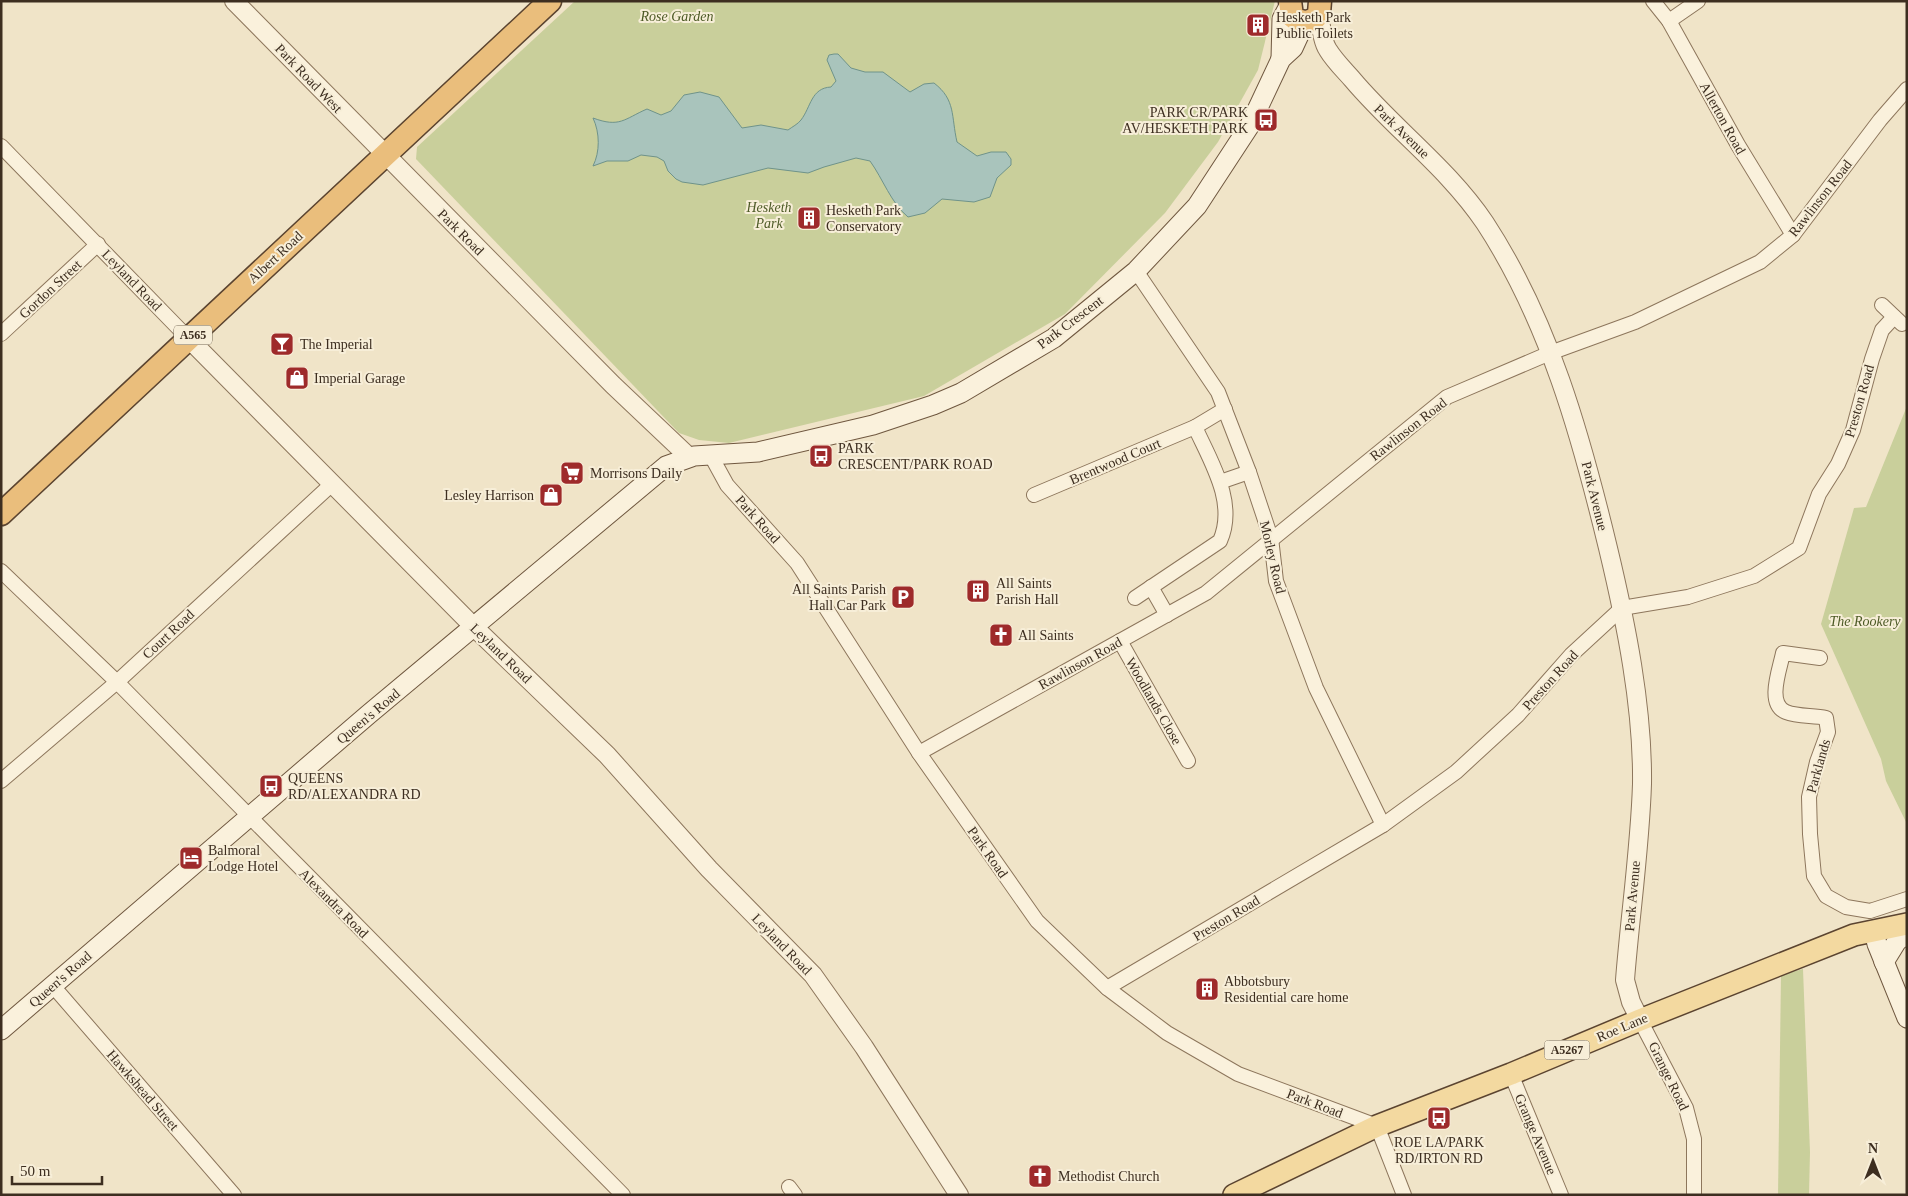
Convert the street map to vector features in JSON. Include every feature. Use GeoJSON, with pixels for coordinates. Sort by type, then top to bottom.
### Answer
{"type":"FeatureCollection","features":[{"type":"Feature","properties":{"kind":"highway","name":"Albert Road"},"geometry":{"type":"LineString","coordinates":[[1,514],[384,154],[550,1]]}},
{"type":"Feature","properties":{"kind":"highway"},"geometry":{"type":"LineString","coordinates":[[1289,3],[1292,16],[1317,12]]}},
{"type":"Feature","properties":{"kind":"main road","name":"Park Crescent"},"geometry":{"type":"LineString","coordinates":[[1281,59],[1282,19],[1289,3]]}},
{"type":"Feature","properties":{"kind":"main road","name":"Park Crescent"},"geometry":{"type":"LineString","coordinates":[[758,452],[874,425],[961,393],[1054,338],[1136,270],[1197,206],[1250,125],[1281,59],[1293,48],[1317,12]]}},
{"type":"Feature","properties":{"kind":"main road","name":"Queen's Road"},"geometry":{"type":"LineString","coordinates":[[1,1030],[248,817],[654,474],[676,461],[688,458],[710,454],[758,452]]}},
{"type":"Feature","properties":{"kind":"main road","name":"Roe Lane"},"geometry":{"type":"LineString","coordinates":[[1234,1195],[1377,1126],[1511,1074],[1640,1020],[1854,936],[1907,924]]}},
{"type":"Feature","properties":{"kind":"main road"},"geometry":{"type":"LineString","coordinates":[[1874,931],[1884,962],[1907,1018]]}},
{"type":"Feature","properties":{"kind":"main road"},"geometry":{"type":"LineString","coordinates":[[1884,962],[1897,941],[1907,934]]}},
{"type":"Feature","properties":{"kind":"street","name":"Park Road West"},"geometry":{"type":"LineString","coordinates":[[234,1],[384,154]]}},
{"type":"Feature","properties":{"kind":"street","name":"Allerton Road"},"geometry":{"type":"LineString","coordinates":[[1653,1],[1669,21],[1738,145],[1793,235]]}},
{"type":"Feature","properties":{"kind":"street"},"geometry":{"type":"LineString","coordinates":[[1669,21],[1698,1]]}},
{"type":"Feature","properties":{"kind":"street","name":"Park Avenue"},"geometry":{"type":"LineString","coordinates":[[1317,12],[1326,49],[1371,102],[1447,175],[1474,206],[1500,246],[1566,392],[1590,474],[1622,608],[1638,720],[1642,784],[1625,980],[1631,1002],[1640,1020]]}},
{"type":"Feature","properties":{"kind":"street","name":"Rawlinson Road"},"geometry":{"type":"LineString","coordinates":[[919,753],[1206,592],[1447,397],[1550,353],[1635,322],[1723,282],[1760,262],[1793,235],[1880,120],[1907,88]]}},
{"type":"Feature","properties":{"kind":"street","name":"Leyland Road"},"geometry":{"type":"LineString","coordinates":[[1,146],[474,627],[607,755],[709,869],[813,975],[864,1047],[959,1195]]}},
{"type":"Feature","properties":{"kind":"street","name":"Park Road"},"geometry":{"type":"LineString","coordinates":[[384,154],[688,458]]}},
{"type":"Feature","properties":{"kind":"street","name":"Gordon Street"},"geometry":{"type":"LineString","coordinates":[[1,334],[98,244]]}},
{"type":"Feature","properties":{"kind":"street","name":"Morley Road"},"geometry":{"type":"LineString","coordinates":[[1136,270],[1218,392],[1250,472],[1271,538],[1276,581],[1316,688],[1383,825]]}},
{"type":"Feature","properties":{"kind":"street","name":"Preston Road"},"geometry":{"type":"LineString","coordinates":[[1107,988],[1383,825],[1456,772],[1518,715],[1570,655],[1622,608],[1688,597],[1754,576],[1799,548],[1820,494],[1838,464],[1853,430],[1872,359],[1882,330],[1898,320],[1882,305]]}},
{"type":"Feature","properties":{"kind":"street","name":"Brentwood Court"},"geometry":{"type":"LineString","coordinates":[[1034,495],[1195,427],[1225,409]]}},
{"type":"Feature","properties":{"kind":"street"},"geometry":{"type":"LineString","coordinates":[[1135,598],[1220,541],[1226,527],[1226,510],[1220,482],[1195,427]]}},
{"type":"Feature","properties":{"kind":"street","name":"Park Road"},"geometry":{"type":"LineString","coordinates":[[710,454],[727,485],[797,563],[919,753],[1037,921],[1107,988],[1167,1033],[1238,1074],[1377,1126]]}},
{"type":"Feature","properties":{"kind":"street"},"geometry":{"type":"LineString","coordinates":[[1220,482],[1250,472]]}},
{"type":"Feature","properties":{"kind":"street","name":"Court Road"},"geometry":{"type":"LineString","coordinates":[[1,781],[117,682],[332,484]]}},
{"type":"Feature","properties":{"kind":"street","name":"Alexandra Road"},"geometry":{"type":"LineString","coordinates":[[1,571],[117,682],[248,817],[623,1195]]}},
{"type":"Feature","properties":{"kind":"street"},"geometry":{"type":"LineString","coordinates":[[1151,587],[1167,614]]}},
{"type":"Feature","properties":{"kind":"street","name":"Woodlands Close"},"geometry":{"type":"LineString","coordinates":[[1120,641],[1188,761]]}},
{"type":"Feature","properties":{"kind":"street","name":"Parklands"},"geometry":{"type":"LineString","coordinates":[[1820,658],[1783,653],[1775,695],[1778,707],[1786,712],[1826,718],[1828,732],[1817,762],[1809,797],[1814,876],[1826,896],[1846,907],[1870,911],[1907,899]]}},
{"type":"Feature","properties":{"kind":"street","name":"Hawkshead Street"},"geometry":{"type":"LineString","coordinates":[[53,986],[234,1195]]}},
{"type":"Feature","properties":{"kind":"street","name":"Grange Road"},"geometry":{"type":"LineString","coordinates":[[1640,1020],[1686,1108],[1694,1139],[1694,1195]]}},
{"type":"Feature","properties":{"kind":"street","name":"Grange Avenue"},"geometry":{"type":"LineString","coordinates":[[1511,1074],[1561,1195]]}},
{"type":"Feature","properties":{"kind":"street"},"geometry":{"type":"LineString","coordinates":[[1377,1126],[1404,1195]]}},
{"type":"Feature","properties":{"kind":"green space","name":"Hesketh Park"},"geometry":{"type":"Polygon","coordinates":[[[575,1],[1275,1],[1258,70],[1218,142],[1165,213],[1065,314],[924,396],[729,443],[699,440],[679,433],[416,159],[417,147],[575,1]]]}},
{"type":"Feature","properties":{"kind":"green space","name":"The Rookery"},"geometry":{"type":"Polygon","coordinates":[[[1907,406],[1907,824],[1886,781],[1881,759],[1821,624],[1854,508],[1866,507],[1907,406]]]}},
{"type":"Feature","properties":{"kind":"green space"},"geometry":{"type":"Polygon","coordinates":[[[1803,969],[1810,1152],[1809,1195],[1778,1195],[1781,975],[1803,969]]]}},
{"type":"Feature","properties":{"kind":"water"},"geometry":{"type":"Polygon","coordinates":[[[838,54],[851,68],[865,72],[883,72],[910,92],[924,84],[934,83],[941,89],[949,102],[957,142],[977,156],[991,152],[1006,152],[1011,159],[1011,165],[997,178],[990,197],[974,202],[942,199],[925,213],[908,217],[892,198],[870,161],[856,158],[808,173],[768,168],[703,185],[682,182],[676,179],[668,171],[664,161],[657,157],[641,155],[628,161],[607,161],[593,166],[597,155],[598,142],[593,118],[610,122],[622,121],[647,109],[661,115],[671,111],[684,95],[700,92],[719,97],[742,128],[761,125],[788,130],[801,120],[815,94],[824,88],[831,87],[836,81],[827,60],[829,55],[838,54]]]}},
{"type":"Feature","properties":{"kind":"place","name":"Hesketh Park Public Toilets"},"geometry":{"type":"Point","coordinates":[1258,25]}},
{"type":"Feature","properties":{"kind":"place","name":"PARK CR/PARK AV/HESKETH PARK"},"geometry":{"type":"Point","coordinates":[1266,120]}},
{"type":"Feature","properties":{"kind":"place","name":"Hesketh Park Conservatory"},"geometry":{"type":"Point","coordinates":[809,218]}},
{"type":"Feature","properties":{"kind":"place","name":"The Imperial"},"geometry":{"type":"Point","coordinates":[282,344]}},
{"type":"Feature","properties":{"kind":"place","name":"Imperial Garage"},"geometry":{"type":"Point","coordinates":[297,378]}},
{"type":"Feature","properties":{"kind":"place","name":"PARK CRESCENT/PARK ROAD"},"geometry":{"type":"Point","coordinates":[821,456]}},
{"type":"Feature","properties":{"kind":"place","name":"Morrisons Daily"},"geometry":{"type":"Point","coordinates":[572,473]}},
{"type":"Feature","properties":{"kind":"place","name":"Lesley Harrison"},"geometry":{"type":"Point","coordinates":[551,495]}},
{"type":"Feature","properties":{"kind":"place","name":"All Saints Parish Hall"},"geometry":{"type":"Point","coordinates":[978,591]}},
{"type":"Feature","properties":{"kind":"place","name":"All Saints Parish Hall Car Park"},"geometry":{"type":"Point","coordinates":[903,597]}},
{"type":"Feature","properties":{"kind":"place","name":"All Saints"},"geometry":{"type":"Point","coordinates":[1001,635]}},
{"type":"Feature","properties":{"kind":"place","name":"QUEENS RD/ALEXANDRA RD"},"geometry":{"type":"Point","coordinates":[271,786]}},
{"type":"Feature","properties":{"kind":"place","name":"Balmoral Lodge Hotel"},"geometry":{"type":"Point","coordinates":[191,858]}},
{"type":"Feature","properties":{"kind":"place","name":"Abbotsbury Residential care home"},"geometry":{"type":"Point","coordinates":[1207,989]}},
{"type":"Feature","properties":{"kind":"place","name":"ROE LA/PARK RD/IRTON RD"},"geometry":{"type":"Point","coordinates":[1439,1118]}},
{"type":"Feature","properties":{"kind":"place","name":"Methodist Church"},"geometry":{"type":"Point","coordinates":[1040,1176]}},
{"type":"Feature","properties":{"kind":"park label","name":"Rose Garden"},"geometry":{"type":"Point","coordinates":[677,16]}}]}
